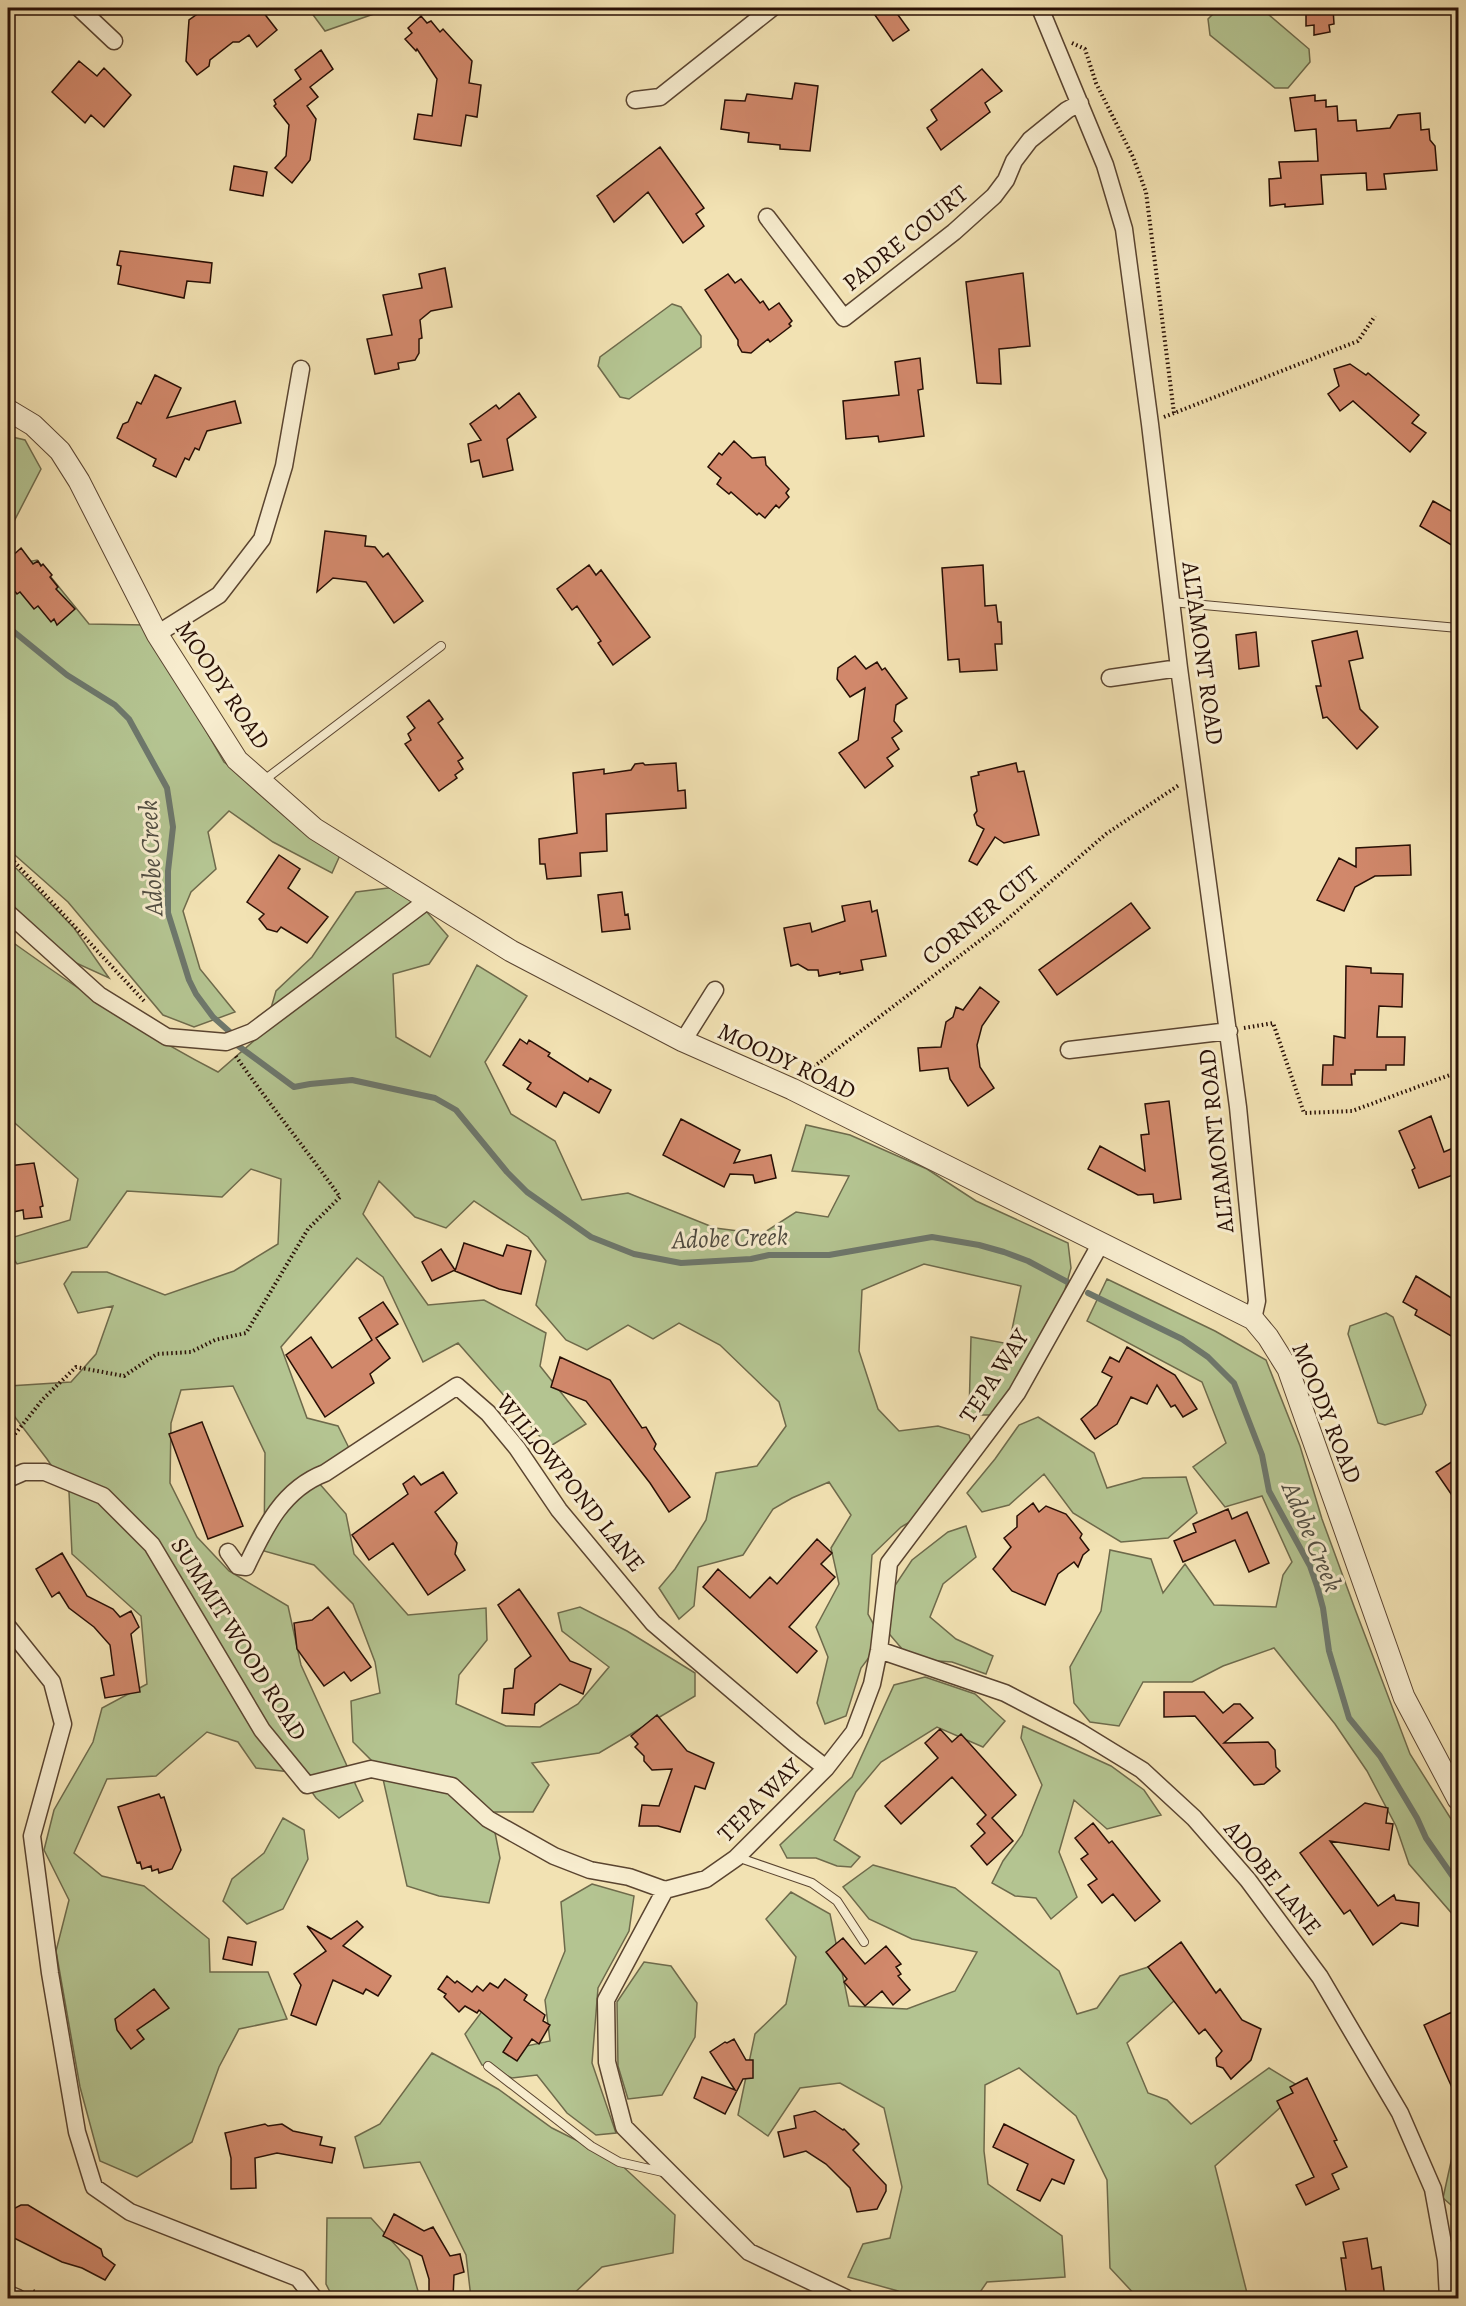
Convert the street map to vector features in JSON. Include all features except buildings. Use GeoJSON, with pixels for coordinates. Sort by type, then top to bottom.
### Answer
{"type":"FeatureCollection","features":[{"type":"Feature","properties":{"kind":"street"},"geometry":{"type":"LineString","coordinates":[[79,8],[114,41]]}},
{"type":"Feature","properties":{"kind":"street"},"geometry":{"type":"LineString","coordinates":[[634,100],[660,97],[772,8]]}},
{"type":"Feature","properties":{"kind":"street","name":"ALTAMONT ROAD"},"geometry":{"type":"LineString","coordinates":[[1040,8],[1106,165],[1124,230],[1179,668],[1229,1031],[1257,1301],[1253,1319]]}},
{"type":"Feature","properties":{"kind":"street","name":"PADRE COURT"},"geometry":{"type":"LineString","coordinates":[[768,217],[844,318],[954,232],[994,196],[1006,180],[1014,161],[1030,140],[1067,110],[1080,103]]}},
{"type":"Feature","properties":{"kind":"street"},"geometry":{"type":"LineString","coordinates":[[157,634],[219,595],[262,539],[284,466],[300,369]]}},
{"type":"Feature","properties":{"kind":"street","name":"MOODY ROAD"},"geometry":{"type":"LineString","coordinates":[[8,410],[33,425],[60,451],[80,481],[157,634],[237,760],[315,829],[511,951],[683,1041],[792,1089],[1253,1319],[1268,1337],[1288,1369],[1404,1697],[1458,1799]]}},
{"type":"Feature","properties":{"kind":"street"},"geometry":{"type":"LineString","coordinates":[[1110,678],[1179,668]]}},
{"type":"Feature","properties":{"kind":"street"},"geometry":{"type":"LineString","coordinates":[[8,913],[99,995],[167,1037],[226,1042],[252,1032],[428,900]]}},
{"type":"Feature","properties":{"kind":"street"},"geometry":{"type":"LineString","coordinates":[[683,1041],[715,990]]}},
{"type":"Feature","properties":{"kind":"street"},"geometry":{"type":"LineString","coordinates":[[1069,1050],[1229,1031]]}},
{"type":"Feature","properties":{"kind":"street","name":"TEPA WAY"},"geometry":{"type":"LineString","coordinates":[[665,1890],[706,1879],[737,1857],[826,1768],[854,1732],[872,1684],[879,1650],[889,1563],[1017,1393],[1101,1243]]}},
{"type":"Feature","properties":{"kind":"street","name":"WILLOWPOND LANE"},"geometry":{"type":"LineString","coordinates":[[228,1552],[238,1566],[246,1567],[263,1531],[284,1499],[457,1386],[488,1413],[517,1448],[560,1510],[652,1623],[826,1768]]}},
{"type":"Feature","properties":{"kind":"street","name":"SUMMIT WOOD ROAD"},"geometry":{"type":"LineString","coordinates":[[8,1479],[24,1472],[45,1472],[103,1496],[152,1545],[262,1730],[307,1785],[370,1769],[452,1786],[488,1818],[554,1856],[590,1870],[628,1877],[665,1890]]}},
{"type":"Feature","properties":{"kind":"street"},"geometry":{"type":"LineString","coordinates":[[8,1627],[52,1682],[63,1724],[32,1836],[50,1973],[77,2133],[94,2187],[130,2212],[298,2278],[314,2298]]}},
{"type":"Feature","properties":{"kind":"street","name":"ADOBE LANE"},"geometry":{"type":"LineString","coordinates":[[879,1650],[1005,1693],[1080,1732],[1142,1770],[1194,1818],[1248,1880],[1320,1977],[1400,2113],[1434,2189],[1446,2260],[1448,2298]]}},
{"type":"Feature","properties":{"kind":"street"},"geometry":{"type":"LineString","coordinates":[[665,1890],[606,2000],[607,2062],[624,2127],[749,2252],[846,2298]]}},
{"type":"Feature","properties":{"kind":"street"},"geometry":{"type":"LineString","coordinates":[[8,2294],[18,2298]]}},
{"type":"Feature","properties":{"kind":"lane"},"geometry":{"type":"LineString","coordinates":[[1171,602],[1458,628]]}},
{"type":"Feature","properties":{"kind":"lane"},"geometry":{"type":"LineString","coordinates":[[263,781],[441,646]]}},
{"type":"Feature","properties":{"kind":"lane"},"geometry":{"type":"LineString","coordinates":[[737,1857],[812,1883],[837,1901],[864,1942]]}},
{"type":"Feature","properties":{"kind":"lane"},"geometry":{"type":"LineString","coordinates":[[488,2066],[591,2146],[620,2162],[670,2173]]}},
{"type":"Feature","properties":{"kind":"path"},"geometry":{"type":"LineString","coordinates":[[1174,413],[1358,341],[1375,316]]}},
{"type":"Feature","properties":{"kind":"path","name":"CORNER CUT"},"geometry":{"type":"LineString","coordinates":[[792,1089],[803,1075],[1003,923],[1106,834],[1195,774]]}},
{"type":"Feature","properties":{"kind":"path"},"geometry":{"type":"LineString","coordinates":[[8,855],[150,1007]]}},
{"type":"Feature","properties":{"kind":"path"},"geometry":{"type":"LineString","coordinates":[[1229,1031],[1273,1023],[1304,1113],[1352,1111],[1458,1071]]}},
{"type":"Feature","properties":{"kind":"path"},"geometry":{"type":"LineString","coordinates":[[15,1434],[43,1399],[76,1367],[124,1376],[158,1354],[190,1352],[214,1340],[246,1333],[308,1229],[340,1197],[226,1042]]}},
{"type":"Feature","properties":{"kind":"green space"},"geometry":{"type":"Polygon","coordinates":[[[308,8],[391,8],[325,31],[308,8]]]}},
{"type":"Feature","properties":{"kind":"green space"},"geometry":{"type":"Polygon","coordinates":[[[1219,8],[1261,8],[1309,49],[1310,62],[1288,88],[1275,88],[1210,35],[1208,19],[1219,8]]]}},
{"type":"Feature","properties":{"kind":"green space"},"geometry":{"type":"Polygon","coordinates":[[[672,304],[681,307],[701,336],[701,347],[629,399],[620,397],[598,366],[600,357],[672,304]]]}},
{"type":"Feature","properties":{"kind":"green space"},"geometry":{"type":"Polygon","coordinates":[[[8,436],[25,440],[41,469],[8,533],[8,436]]]}},
{"type":"Feature","properties":{"kind":"green space"},"geometry":{"type":"Polygon","coordinates":[[[37,560],[89,624],[145,625],[224,762],[341,853],[332,873],[273,842],[229,811],[208,832],[216,869],[191,892],[183,911],[200,969],[235,1012],[194,1027],[163,1015],[68,902],[8,849],[8,566],[37,560]]]}},
{"type":"Feature","properties":{"kind":"green space"},"geometry":{"type":"Polygon","coordinates":[[[8,863],[17,869],[74,928],[109,978],[52,952],[8,923],[8,863]]]}},
{"type":"Feature","properties":{"kind":"green space"},"geometry":{"type":"Polygon","coordinates":[[[404,886],[448,936],[429,964],[393,974],[396,1037],[430,1057],[477,965],[527,996],[485,1062],[511,1114],[555,1141],[582,1200],[628,1193],[715,1228],[762,1234],[796,1212],[828,1217],[849,1176],[792,1171],[806,1125],[850,1135],[927,1169],[976,1201],[1068,1243],[1071,1268],[1051,1340],[1001,1415],[969,1415],[971,1337],[1009,1344],[1021,1286],[924,1264],[862,1290],[859,1351],[878,1409],[899,1431],[938,1426],[969,1435],[975,1453],[929,1511],[901,1527],[872,1555],[868,1614],[882,1640],[861,1668],[846,1716],[825,1724],[817,1703],[828,1657],[816,1627],[839,1584],[831,1548],[851,1515],[829,1482],[773,1509],[743,1555],[698,1567],[694,1606],[679,1619],[659,1588],[675,1569],[706,1520],[716,1473],[757,1466],[786,1426],[779,1402],[720,1345],[679,1323],[653,1339],[628,1325],[587,1350],[566,1340],[536,1305],[546,1261],[528,1237],[474,1201],[446,1228],[415,1217],[379,1181],[363,1214],[428,1305],[484,1300],[546,1333],[540,1366],[586,1424],[549,1447],[458,1343],[423,1362],[383,1277],[357,1258],[281,1347],[307,1418],[338,1426],[349,1448],[318,1482],[346,1514],[354,1554],[408,1615],[486,1608],[487,1640],[459,1675],[456,1704],[506,1726],[540,1727],[578,1704],[609,1667],[562,1631],[558,1613],[580,1607],[627,1631],[695,1673],[695,1696],[599,1753],[532,1763],[549,1785],[533,1812],[491,1812],[500,1858],[489,1903],[439,1896],[407,1886],[381,1770],[353,1742],[351,1701],[380,1693],[375,1662],[353,1604],[314,1565],[264,1551],[265,1453],[233,1386],[181,1390],[171,1423],[170,1483],[197,1537],[229,1571],[288,1606],[301,1665],[363,1801],[339,1818],[316,1798],[299,1773],[256,1768],[238,1742],[207,1732],[156,1776],[107,1779],[74,1853],[102,1876],[144,1886],[209,1939],[210,1972],[268,1972],[287,2019],[239,2029],[219,2067],[192,2142],[137,2177],[100,2161],[80,2087],[56,1951],[69,1900],[44,1850],[54,1810],[93,1742],[102,1708],[147,1684],[141,1616],[72,1554],[69,1492],[8,1408],[9,1386],[71,1382],[96,1354],[113,1306],[78,1313],[64,1284],[72,1272],[107,1272],[165,1295],[234,1271],[278,1244],[281,1179],[251,1169],[222,1197],[127,1191],[87,1247],[17,1264],[9,1252],[14,1237],[70,1220],[78,1179],[8,1117],[8,939],[110,1009],[218,1072],[264,1032],[276,991],[312,957],[356,892],[404,886]]]}},
{"type":"Feature","properties":{"kind":"green space"},"geometry":{"type":"Polygon","coordinates":[[[1107,1279],[1215,1331],[1266,1360],[1300,1446],[1322,1519],[1410,1754],[1458,1830],[1458,1926],[1454,1916],[1409,1864],[1396,1826],[1367,1771],[1335,1724],[1274,1648],[1223,1666],[1192,1682],[1143,1682],[1119,1726],[1090,1722],[1074,1703],[1070,1667],[1101,1611],[1110,1550],[1151,1559],[1163,1593],[1185,1564],[1214,1605],[1276,1607],[1283,1575],[1292,1562],[1262,1496],[1225,1507],[1193,1467],[1226,1443],[1202,1382],[1087,1321],[1107,1279]]]}},
{"type":"Feature","properties":{"kind":"green space"},"geometry":{"type":"Polygon","coordinates":[[[1386,1313],[1393,1317],[1426,1405],[1422,1414],[1385,1425],[1378,1423],[1348,1334],[1350,1326],[1386,1313]]]}},
{"type":"Feature","properties":{"kind":"green space"},"geometry":{"type":"Polygon","coordinates":[[[1038,1417],[1094,1453],[1107,1488],[1143,1478],[1186,1477],[1197,1513],[1168,1538],[1121,1542],[1073,1513],[1044,1474],[1009,1505],[982,1512],[967,1493],[1019,1425],[1038,1417]]]}},
{"type":"Feature","properties":{"kind":"green space"},"geometry":{"type":"Polygon","coordinates":[[[966,1526],[976,1557],[943,1584],[930,1617],[956,1639],[993,1656],[986,1674],[952,1662],[924,1660],[903,1650],[885,1629],[892,1590],[912,1560],[948,1532],[966,1526]]]}},
{"type":"Feature","properties":{"kind":"green space"},"geometry":{"type":"Polygon","coordinates":[[[925,1677],[975,1694],[1005,1721],[983,1747],[937,1727],[881,1762],[856,1792],[834,1840],[860,1857],[851,1867],[837,1866],[816,1858],[787,1858],[780,1845],[852,1777],[894,1685],[925,1677]]]}},
{"type":"Feature","properties":{"kind":"green space"},"geometry":{"type":"Polygon","coordinates":[[[1023,1726],[1111,1766],[1144,1790],[1161,1815],[1107,1829],[1074,1800],[1059,1852],[1077,1897],[1051,1919],[1036,1898],[1015,1896],[992,1883],[1003,1861],[1022,1835],[1042,1785],[1021,1738],[1023,1726]]]}},
{"type":"Feature","properties":{"kind":"green space"},"geometry":{"type":"Polygon","coordinates":[[[283,1818],[304,1830],[308,1859],[283,1909],[247,1924],[223,1901],[232,1879],[264,1853],[283,1818]]]}},
{"type":"Feature","properties":{"kind":"green space"},"geometry":{"type":"Polygon","coordinates":[[[873,1865],[955,1888],[1059,1971],[1077,2014],[1097,2008],[1120,1976],[1167,1961],[1175,2000],[1127,2043],[1148,2093],[1167,2100],[1191,2124],[1269,2068],[1302,2088],[1215,2166],[1247,2293],[1245,2298],[1138,2298],[1110,2268],[1107,2180],[1076,2116],[1019,2068],[985,2085],[984,2151],[988,2184],[1062,2236],[1065,2277],[987,2282],[976,2298],[907,2298],[898,2291],[848,2277],[863,2244],[890,2238],[902,2187],[884,2108],[840,2083],[800,2088],[768,2136],[738,2115],[755,2034],[786,2004],[796,1957],[766,1919],[791,1892],[830,1914],[849,2006],[907,2009],[955,1991],[977,1952],[912,1939],[869,1919],[843,1887],[873,1865]]]}},
{"type":"Feature","properties":{"kind":"green space"},"geometry":{"type":"Polygon","coordinates":[[[592,1884],[634,1896],[629,1931],[598,1988],[592,2063],[616,2133],[596,2135],[567,2113],[537,2075],[512,2078],[482,2065],[465,2034],[483,2010],[522,2047],[550,2041],[545,2000],[565,1951],[561,1902],[592,1884]]]}},
{"type":"Feature","properties":{"kind":"green space"},"geometry":{"type":"Polygon","coordinates":[[[644,1962],[671,1966],[697,2003],[695,2037],[662,2095],[628,2099],[618,2066],[617,2002],[644,1962]]]}},
{"type":"Feature","properties":{"kind":"green space"},"geometry":{"type":"Polygon","coordinates":[[[432,2053],[498,2089],[552,2128],[616,2160],[675,2215],[673,2253],[602,2267],[569,2298],[471,2298],[466,2255],[420,2162],[364,2168],[355,2137],[380,2124],[432,2053]]]}},
{"type":"Feature","properties":{"kind":"green space"},"geometry":{"type":"Polygon","coordinates":[[[1458,2130],[1458,2211],[1443,2198],[1458,2130]]]}},
{"type":"Feature","properties":{"kind":"green space"},"geometry":{"type":"Polygon","coordinates":[[[327,2218],[371,2218],[409,2260],[420,2298],[333,2298],[326,2284],[327,2218]]]}},
{"type":"Feature","properties":{"kind":"waterway","name":"Adobe Creek"},"geometry":{"type":"LineString","coordinates":[[8,627],[67,675],[115,705],[129,719],[167,788],[173,827],[168,871],[168,913],[189,980],[196,994],[213,1017],[231,1033]]}},
{"type":"Feature","properties":{"kind":"waterway","name":"Adobe Creek"},"geometry":{"type":"LineString","coordinates":[[237,1045],[294,1087],[352,1080],[435,1098],[456,1110],[507,1172],[527,1192],[591,1237],[634,1254],[681,1263],[751,1259],[769,1255],[829,1255],[932,1237],[1004,1252],[1028,1261],[1073,1285]]}},
{"type":"Feature","properties":{"kind":"waterway","name":"Adobe Creek"},"geometry":{"type":"LineString","coordinates":[[1088,1293],[1182,1339],[1208,1357],[1234,1383],[1262,1455],[1269,1491],[1310,1566],[1317,1586],[1323,1608],[1329,1651],[1349,1718],[1380,1756],[1417,1818],[1426,1838],[1458,1884]]}}]}
